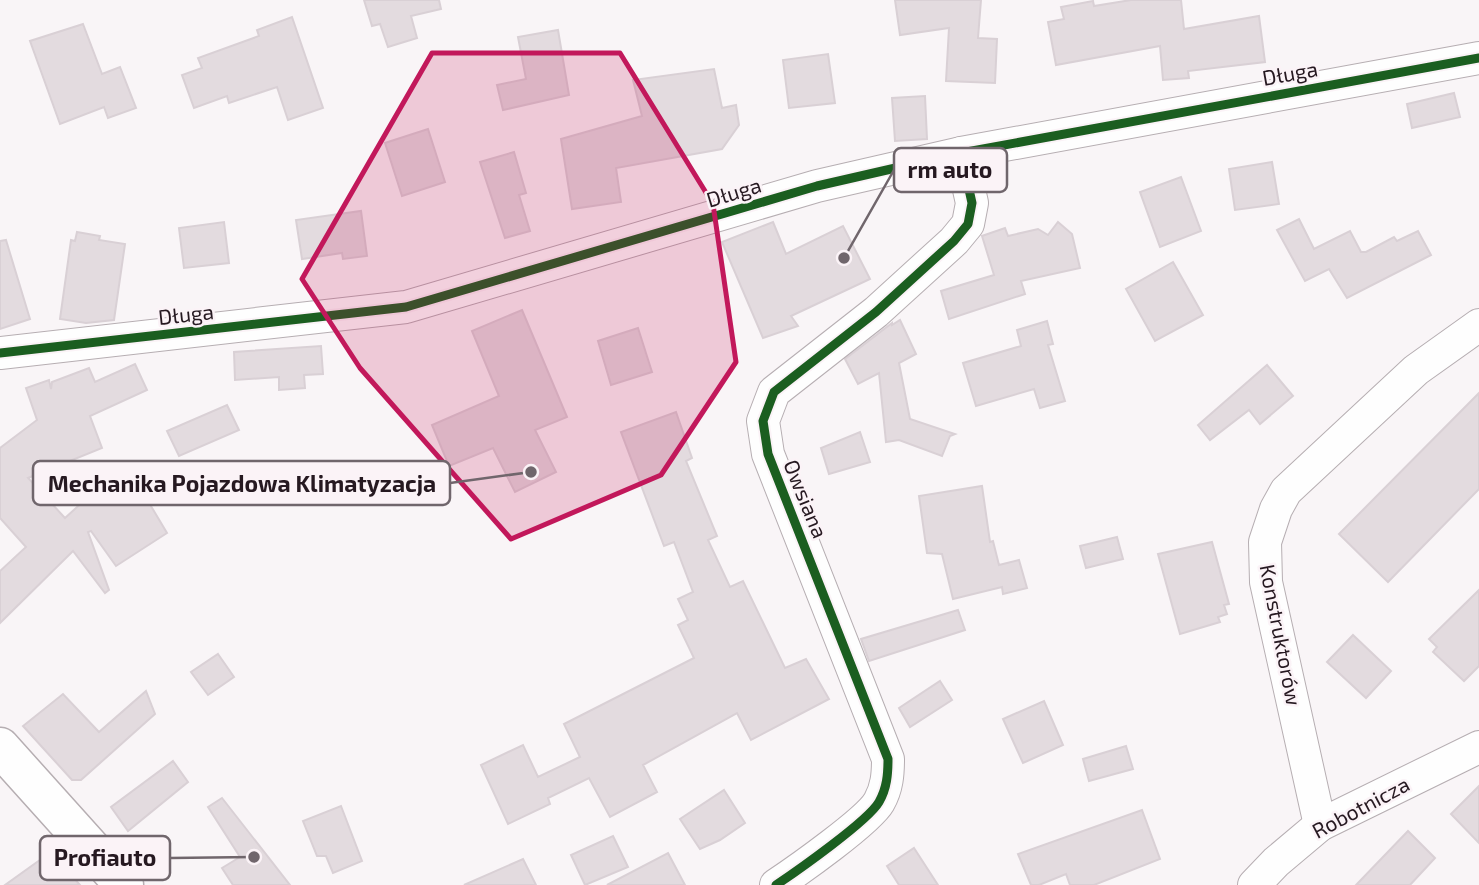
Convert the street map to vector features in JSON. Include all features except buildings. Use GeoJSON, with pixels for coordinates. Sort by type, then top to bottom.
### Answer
{"type":"FeatureCollection","features":[{"type":"Feature","properties":{"kind":"street","name":"Długa"},"geometry":{"type":"LineString","coordinates":[[0,353],[406,307],[817,187],[961,153],[1479,58]]}},
{"type":"Feature","properties":{"kind":"street","name":"Owsiana"},"geometry":{"type":"LineString","coordinates":[[776,885],[806,866],[878,803],[888,777],[888,759],[768,454],[763,421],[774,392],[876,312],[954,241],[968,224],[972,203],[961,153]]}},
{"type":"Feature","properties":{"kind":"street","name":"Konstruktorów"},"geometry":{"type":"LineString","coordinates":[[1320,825],[1266,582],[1265,542],[1276,509],[1298,477],[1416,370],[1479,326]]}},
{"type":"Feature","properties":{"kind":"street"},"geometry":{"type":"LineString","coordinates":[[0,747],[124,885]]}},
{"type":"Feature","properties":{"kind":"street","name":"Robotnicza"},"geometry":{"type":"LineString","coordinates":[[1254,885],[1276,862],[1320,825],[1479,747]]}},
{"type":"Feature","properties":{"kind":"highlighted area"},"geometry":{"type":"Polygon","coordinates":[[[432,53],[620,53],[713,204],[736,362],[661,475],[511,539],[360,368],[302,279],[432,53]]]}},
{"type":"Feature","properties":{"kind":"cycle path"},"geometry":{"type":"LineString","coordinates":[[0,353],[406,307],[817,186],[961,153],[1479,58]]}},
{"type":"Feature","properties":{"kind":"cycle path"},"geometry":{"type":"LineString","coordinates":[[776,885],[831,845],[872,810],[884,791],[888,759],[768,454],[763,421],[774,392],[876,312],[954,241],[968,224],[972,203],[961,153]]}},
{"type":"Feature","properties":{"kind":"place","name":"rm auto"},"geometry":{"type":"Point","coordinates":[844,258]}},
{"type":"Feature","properties":{"kind":"place","name":"Mechanika Pojazdowa Klimatyzacja"},"geometry":{"type":"Point","coordinates":[531,472]}},
{"type":"Feature","properties":{"kind":"place","name":"Profiauto"},"geometry":{"type":"Point","coordinates":[254,857]}}]}
